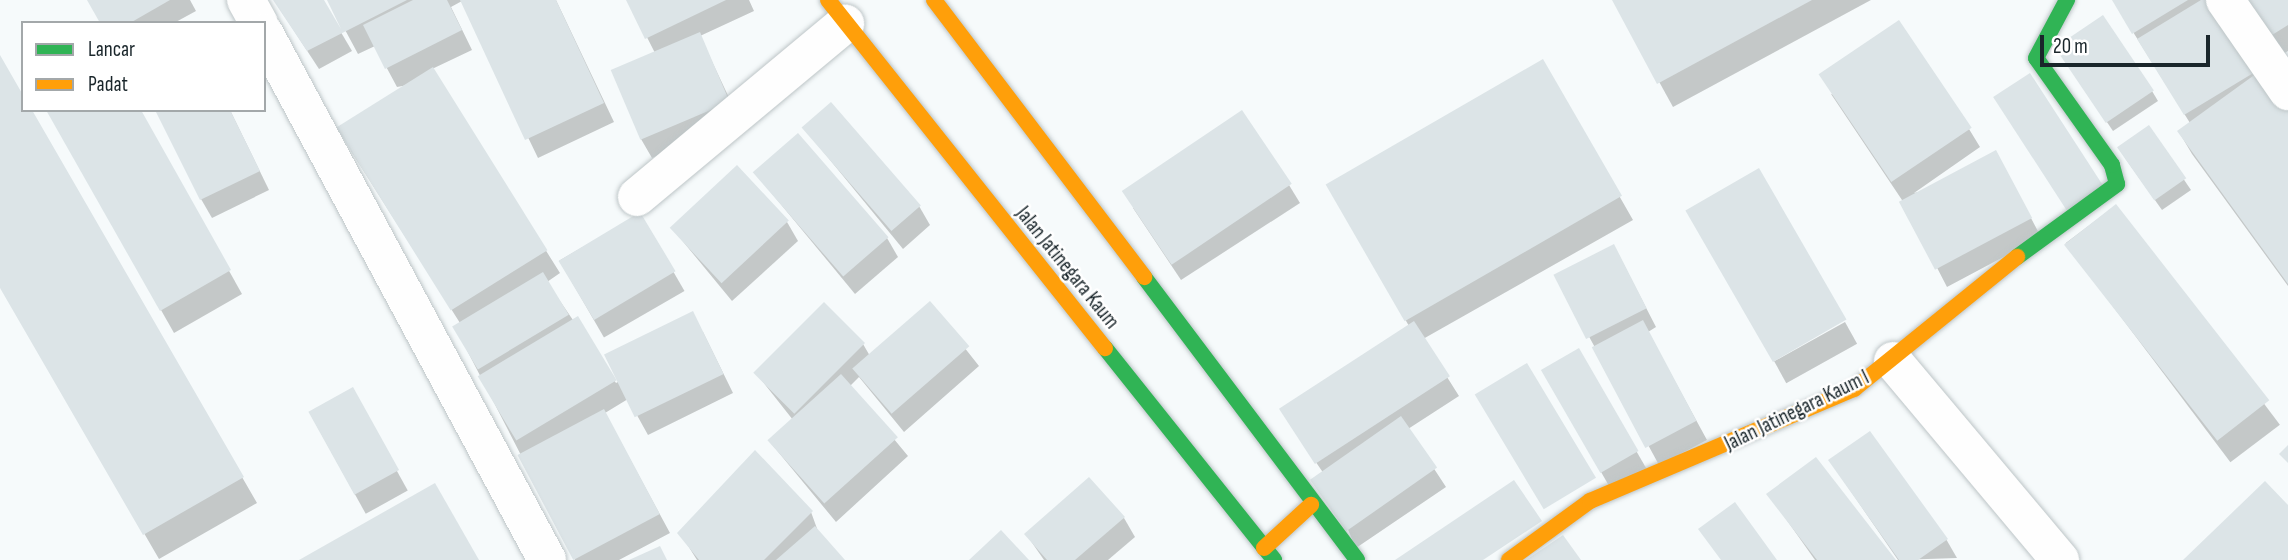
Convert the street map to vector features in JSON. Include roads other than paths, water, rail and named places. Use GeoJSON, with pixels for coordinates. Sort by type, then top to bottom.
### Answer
{"type":"FeatureCollection","features":[{"type":"Feature","properties":{"kind":"street"},"geometry":{"type":"LineString","coordinates":[[246,0],[257,21]]}},
{"type":"Feature","properties":{"kind":"street"},"geometry":{"type":"LineString","coordinates":[[933,0],[1311,505],[1357,560]]}},
{"type":"Feature","properties":{"kind":"street"},"geometry":{"type":"LineString","coordinates":[[1893,361],[1957,300],[2117,184],[2112,165],[2036,58],[2067,0]]}},
{"type":"Feature","properties":{"kind":"street"},"geometry":{"type":"LineString","coordinates":[[2225,0],[2288,91]]}},
{"type":"Feature","properties":{"kind":"street"},"geometry":{"type":"LineString","coordinates":[[637,197],[837,12]]}},
{"type":"Feature","properties":{"kind":"street","name":"Jalan Jatinegara Kaum"},"geometry":{"type":"LineString","coordinates":[[837,12],[1269,554]]}},
{"type":"Feature","properties":{"kind":"street"},"geometry":{"type":"LineString","coordinates":[[266,37],[547,560]]}},
{"type":"Feature","properties":{"kind":"street","name":"Jalan Jatinegara Kaum I"},"geometry":{"type":"LineString","coordinates":[[1509,560],[1590,501],[1778,425],[1854,389],[1893,361],[2060,560]]}},
{"type":"Feature","properties":{"kind":"street"},"geometry":{"type":"LineString","coordinates":[[1269,554],[1311,505]]}}]}
